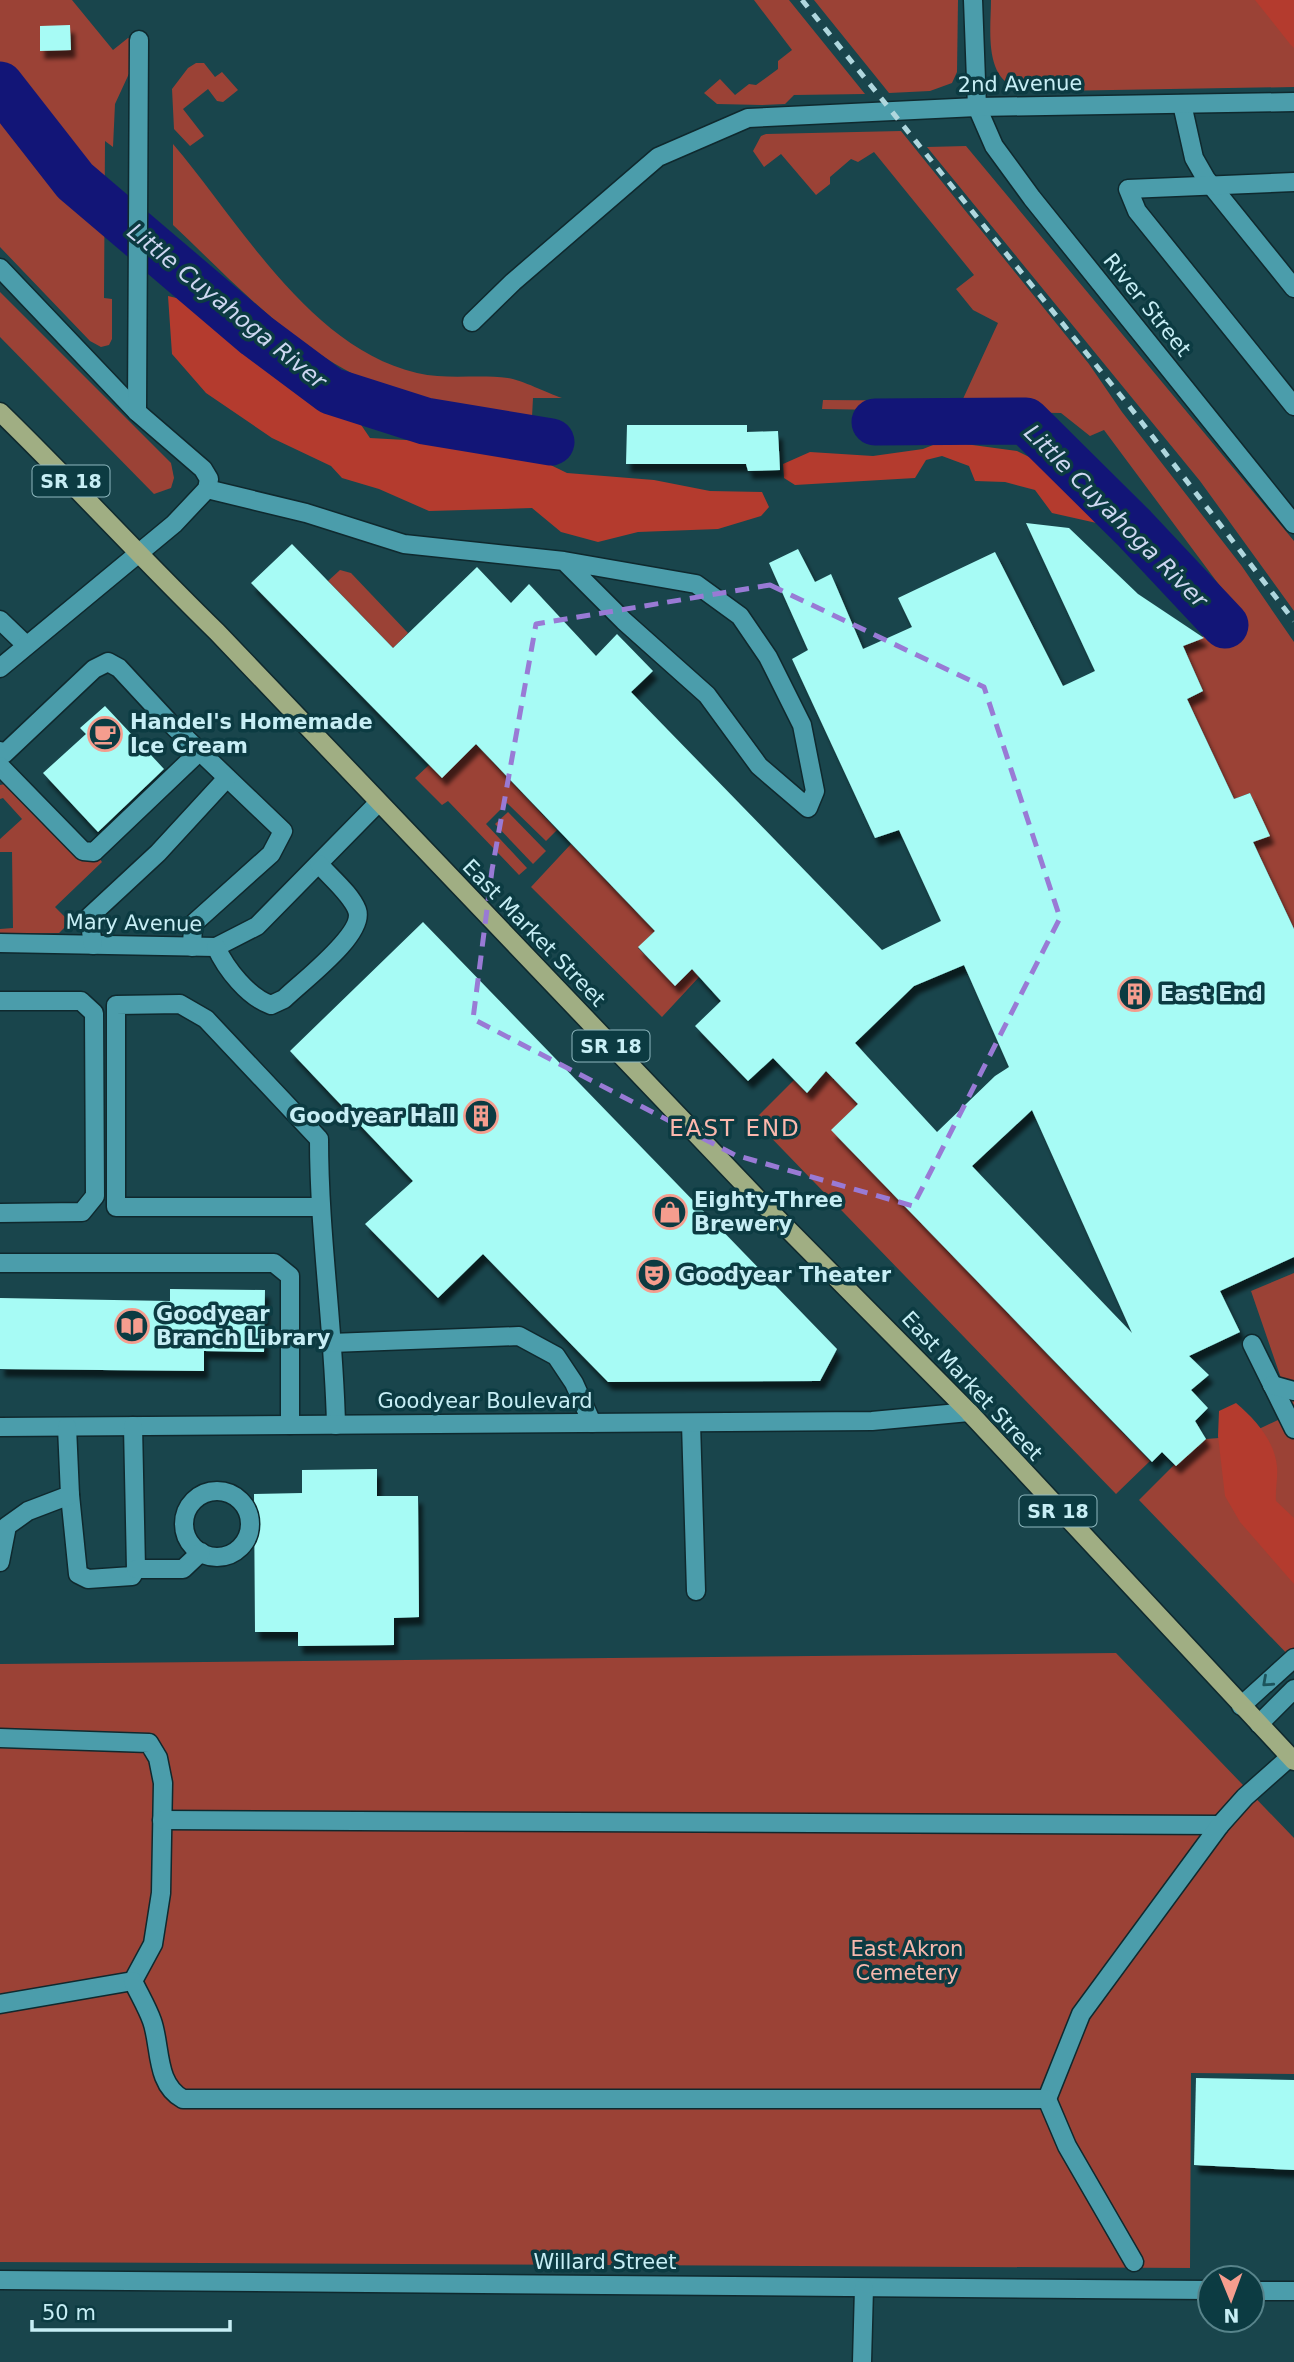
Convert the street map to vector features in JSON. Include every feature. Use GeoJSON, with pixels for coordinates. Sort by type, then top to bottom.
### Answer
{"type":"FeatureCollection","features":[{"type":"Feature","properties":{"kind":"main road","name":"East Market Street"},"geometry":{"type":"LineString","coordinates":[[0,412],[80,490],[137,554],[217,632],[760,1201],[969,1412],[1292,1759]]}},
{"type":"Feature","properties":{"kind":"street"},"geometry":{"type":"LineString","coordinates":[[973,0],[977,107]]}},
{"type":"Feature","properties":{"kind":"street"},"geometry":{"type":"LineString","coordinates":[[137,412],[139,40]]}},
{"type":"Feature","properties":{"kind":"street","name":"2nd Avenue"},"geometry":{"type":"LineString","coordinates":[[472,322],[521,274],[658,157],[748,118],[977,107],[1294,102]]}},
{"type":"Feature","properties":{"kind":"street"},"geometry":{"type":"LineString","coordinates":[[1182,104],[1194,158],[1210,184],[1294,288]]}},
{"type":"Feature","properties":{"kind":"street","name":"River Street"},"geometry":{"type":"LineString","coordinates":[[977,107],[994,146],[1032,198],[1294,524]]}},
{"type":"Feature","properties":{"kind":"street"},"geometry":{"type":"LineString","coordinates":[[1294,182],[1128,189],[1137,211],[1294,406]]}},
{"type":"Feature","properties":{"kind":"street"},"geometry":{"type":"LineString","coordinates":[[0,268],[137,412],[203,469],[209,479],[207,489],[174,524],[0,668]]}},
{"type":"Feature","properties":{"kind":"street"},"geometry":{"type":"LineString","coordinates":[[207,489],[306,513],[404,544],[564,561],[696,584],[740,616],[768,657],[802,725],[815,791],[807,808],[759,766],[707,695],[624,621],[564,561]]}},
{"type":"Feature","properties":{"kind":"street"},"geometry":{"type":"LineString","coordinates":[[0,620],[26,645]]}},
{"type":"Feature","properties":{"kind":"street"},"geometry":{"type":"LineString","coordinates":[[192,947],[192,924],[271,854],[283,831],[119,668],[108,662],[94,669],[1,757],[83,851],[94,852],[200,751]]}},
{"type":"Feature","properties":{"kind":"street"},"geometry":{"type":"LineString","coordinates":[[93,945],[89,917],[158,853],[227,778]]}},
{"type":"Feature","properties":{"kind":"street","name":"Mary Avenue"},"geometry":{"type":"LineString","coordinates":[[0,943],[216,947],[257,926],[379,803]]}},
{"type":"Feature","properties":{"kind":"street"},"geometry":{"type":"LineString","coordinates":[[216,947],[222,959],[258,1000],[271,1004],[284,999],[354,933],[359,918],[356,907],[319,864]]}},
{"type":"Feature","properties":{"kind":"street"},"geometry":{"type":"LineString","coordinates":[[0,1001],[80,1001],[94,1013],[95,1196],[82,1212],[0,1213]]}},
{"type":"Feature","properties":{"kind":"street"},"geometry":{"type":"LineString","coordinates":[[319,1206],[116,1207],[116,1005],[180,1004],[206,1019],[319,1139],[319,1206],[334,1356],[336,1425]]}},
{"type":"Feature","properties":{"kind":"street"},"geometry":{"type":"LineString","coordinates":[[0,1263],[274,1263],[290,1276],[290,1425]]}},
{"type":"Feature","properties":{"kind":"street"},"geometry":{"type":"LineString","coordinates":[[331,1343],[519,1336],[556,1356],[574,1383],[592,1423]]}},
{"type":"Feature","properties":{"kind":"street"},"geometry":{"type":"LineString","coordinates":[[1252,1343],[1294,1429]]}},
{"type":"Feature","properties":{"kind":"street"},"geometry":{"type":"LineString","coordinates":[[1272,1385],[1294,1391]]}},
{"type":"Feature","properties":{"kind":"street","name":"Goodyear Boulevard"},"geometry":{"type":"LineString","coordinates":[[0,1427],[872,1421],[969,1412]]}},
{"type":"Feature","properties":{"kind":"street"},"geometry":{"type":"LineString","coordinates":[[691,1423],[696,1591]]}},
{"type":"Feature","properties":{"kind":"street"},"geometry":{"type":"LineString","coordinates":[[67,1427],[78,1574],[88,1579],[126,1578],[132,1576],[136,1569],[133,1426]]}},
{"type":"Feature","properties":{"kind":"street"},"geometry":{"type":"LineString","coordinates":[[0,1562],[8,1526],[28,1511],[70,1495]]}},
{"type":"Feature","properties":{"kind":"street"},"geometry":{"type":"LineString","coordinates":[[136,1569],[183,1569],[201,1552]]}},
{"type":"Feature","properties":{"kind":"street"},"geometry":{"type":"LineString","coordinates":[[1241,1706],[1294,1658]]}},
{"type":"Feature","properties":{"kind":"street"},"geometry":{"type":"LineString","coordinates":[[1259,1724],[1294,1689]]}},
{"type":"Feature","properties":{"kind":"street"},"geometry":{"type":"LineString","coordinates":[[0,1738],[149,1743],[158,1758],[163,1783],[161,1893],[153,1944],[133,1981]]}},
{"type":"Feature","properties":{"kind":"street"},"geometry":{"type":"LineString","coordinates":[[1134,2262],[1067,2146],[1047,2099],[1081,2014],[1220,1825],[1245,1797],[1292,1759]]}},
{"type":"Feature","properties":{"kind":"street"},"geometry":{"type":"LineString","coordinates":[[162,1820],[1220,1825]]}},
{"type":"Feature","properties":{"kind":"street"},"geometry":{"type":"LineString","coordinates":[[0,2004],[133,1981]]}},
{"type":"Feature","properties":{"kind":"street"},"geometry":{"type":"LineString","coordinates":[[133,1981],[152,2022],[162,2071],[173,2094],[183,2099],[1047,2099]]}},
{"type":"Feature","properties":{"kind":"street","name":"Willard Street"},"geometry":{"type":"LineString","coordinates":[[0,2280],[1196,2290]]}},
{"type":"Feature","properties":{"kind":"street"},"geometry":{"type":"LineString","coordinates":[[862,2362],[864,2288]]}},
{"type":"Feature","properties":{"kind":"street"},"geometry":{"type":"LineString","coordinates":[[1266,2291],[1294,2291]]}},
{"type":"Feature","properties":{"kind":"highlighted area"},"geometry":{"type":"Polygon","coordinates":[[[770,585],[984,687],[1060,918],[913,1206],[735,1155],[473,1019],[492,870],[536,624],[770,585]]]}},
{"type":"Feature","properties":{"kind":"green space"},"geometry":{"type":"Polygon","coordinates":[[[0,0],[72,0],[113,50],[128,38],[132,40],[133,65],[115,104],[113,147],[105,141],[104,298],[112,299],[112,339],[109,345],[101,347],[90,341],[0,247],[0,0]]]}},
{"type":"Feature","properties":{"kind":"green space"},"geometry":{"type":"Polygon","coordinates":[[[754,0],[789,0],[865,94],[794,95],[785,104],[762,105],[717,104],[704,93],[720,79],[735,95],[749,84],[756,85],[778,69],[778,61],[792,50],[754,0]]]}},
{"type":"Feature","properties":{"kind":"green space"},"geometry":{"type":"Polygon","coordinates":[[[814,0],[958,0],[957,72],[952,83],[930,91],[889,93],[814,0]]]}},
{"type":"Feature","properties":{"kind":"green space"},"geometry":{"type":"Polygon","coordinates":[[[991,0],[1294,0],[1294,87],[1054,91],[1020,89],[1008,84],[995,65],[990,39],[991,0]]]}},
{"type":"Feature","properties":{"kind":"green space"},"geometry":{"type":"Polygon","coordinates":[[[196,63],[204,63],[215,77],[222,72],[238,90],[223,102],[217,101],[208,89],[183,109],[204,136],[190,146],[174,129],[172,89],[188,68],[196,63]]]}},
{"type":"Feature","properties":{"kind":"green space"},"geometry":{"type":"Polygon","coordinates":[[[901,131],[1089,364],[1122,412],[1241,565],[1294,642],[1294,929],[1253,842],[1269,835],[1250,793],[1234,799],[1187,699],[1203,691],[1183,646],[1243,617],[1104,430],[1090,436],[1061,413],[822,409],[823,400],[962,401],[998,323],[973,310],[956,289],[974,275],[874,152],[858,162],[851,159],[830,177],[830,184],[816,195],[781,154],[764,167],[753,151],[761,136],[766,134],[901,131]]]}},
{"type":"Feature","properties":{"kind":"green space"},"geometry":{"type":"Polygon","coordinates":[[[173,144],[280,279],[311,311],[343,338],[379,359],[417,373],[508,378],[562,398],[533,398],[532,417],[436,403],[371,383],[308,346],[252,300],[173,225],[173,144]]]}},
{"type":"Feature","properties":{"kind":"green space"},"geometry":{"type":"Polygon","coordinates":[[[966,146],[1294,541],[1294,611],[1200,481],[927,147],[966,146]]]}},
{"type":"Feature","properties":{"kind":"green space"},"geometry":{"type":"Polygon","coordinates":[[[0,292],[171,463],[174,478],[171,488],[154,494],[0,337],[0,292]]]}},
{"type":"Feature","properties":{"kind":"green space"},"geometry":{"type":"Polygon","coordinates":[[[340,570],[351,573],[408,633],[393,648],[328,581],[340,570]]]}},
{"type":"Feature","properties":{"kind":"green space"},"geometry":{"type":"Polygon","coordinates":[[[476,744],[557,830],[546,841],[507,803],[486,824],[527,868],[519,875],[448,801],[442,805],[415,778],[429,765],[442,777],[476,744]]]}},
{"type":"Feature","properties":{"kind":"green space"},"geometry":{"type":"Polygon","coordinates":[[[5,784],[78,857],[92,861],[99,858],[102,862],[55,907],[70,922],[59,933],[0,934],[0,929],[13,928],[12,852],[0,852],[0,839],[22,819],[3,798],[0,799],[0,785],[5,784]]]}},
{"type":"Feature","properties":{"kind":"green space"},"geometry":{"type":"Polygon","coordinates":[[[508,812],[546,851],[533,864],[495,824],[508,812]]]}},
{"type":"Feature","properties":{"kind":"green space"},"geometry":{"type":"Polygon","coordinates":[[[571,844],[655,931],[638,948],[675,985],[692,969],[699,977],[662,1017],[531,887],[571,844]]]}},
{"type":"Feature","properties":{"kind":"green space"},"geometry":{"type":"Polygon","coordinates":[[[826,1071],[858,1104],[832,1130],[1150,1461],[1116,1494],[754,1120],[794,1080],[807,1093],[826,1071]]]}},
{"type":"Feature","properties":{"kind":"green space"},"geometry":{"type":"Polygon","coordinates":[[[1294,1273],[1294,1661],[1139,1500],[1174,1465],[1206,1439],[1244,1436],[1293,1413],[1251,1291],[1294,1273]]]}},
{"type":"Feature","properties":{"kind":"green space","name":"East Akron Cemetery"},"geometry":{"type":"Polygon","coordinates":[[[1116,1653],[1294,1838],[1294,2074],[1191,2073],[1190,2268],[0,2262],[0,1664],[1116,1653]]]}},
{"type":"Feature","properties":{"kind":"shaded area"},"geometry":{"type":"Polygon","coordinates":[[[1255,0],[1294,0],[1294,48],[1290,44],[1255,0]]]}},
{"type":"Feature","properties":{"kind":"shaded area"},"geometry":{"type":"Polygon","coordinates":[[[168,296],[202,304],[226,323],[261,361],[303,392],[353,413],[370,438],[441,442],[481,450],[528,454],[567,473],[654,480],[710,491],[762,492],[769,507],[761,516],[718,529],[638,532],[598,542],[561,532],[532,508],[429,511],[379,489],[342,478],[331,466],[272,438],[206,393],[172,354],[168,296]]]}},
{"type":"Feature","properties":{"kind":"shaded area"},"geometry":{"type":"Polygon","coordinates":[[[943,441],[1017,451],[1066,475],[1089,493],[1101,524],[1052,513],[1035,490],[1005,482],[975,481],[969,466],[942,456],[926,460],[915,478],[795,485],[784,478],[783,464],[810,452],[873,456],[923,449],[943,441]]]}},
{"type":"Feature","properties":{"kind":"shaded area"},"geometry":{"type":"Polygon","coordinates":[[[1236,1403],[1263,1431],[1275,1457],[1276,1501],[1294,1518],[1294,1584],[1240,1522],[1225,1496],[1218,1436],[1219,1411],[1236,1403]]]}},
{"type":"Feature","properties":{"kind":"building"},"geometry":{"type":"Polygon","coordinates":[[[70,25],[71,50],[40,51],[40,26],[70,25]]]}},
{"type":"Feature","properties":{"kind":"building"},"geometry":{"type":"Polygon","coordinates":[[[627,425],[747,425],[747,432],[778,431],[780,470],[748,471],[746,464],[626,464],[627,425]]]}},
{"type":"Feature","properties":{"kind":"building","name":"East End"},"geometry":{"type":"Polygon","coordinates":[[[1026,523],[1069,528],[1138,594],[1204,638],[1183,646],[1203,691],[1187,699],[1234,799],[1250,793],[1270,836],[1253,842],[1294,929],[1294,1257],[1220,1291],[1240,1332],[1189,1356],[1209,1375],[1191,1390],[1208,1408],[1195,1421],[1206,1439],[1176,1466],[1162,1452],[1152,1462],[831,1130],[858,1104],[826,1071],[807,1093],[773,1058],[748,1081],[695,1026],[721,1001],[692,969],[675,986],[638,947],[655,931],[476,744],[442,778],[251,583],[292,544],[393,648],[477,567],[511,603],[529,584],[596,656],[617,634],[653,671],[631,692],[882,950],[941,921],[899,830],[875,838],[792,659],[808,650],[769,563],[798,549],[815,582],[831,574],[863,649],[912,627],[898,598],[995,552],[1063,686],[1095,671],[1026,523]],[[964,965],[914,986],[855,1043],[937,1132],[995,1076],[1009,1067],[964,965]],[[1032,1110],[972,1166],[1132,1333],[1032,1110]]]}},
{"type":"Feature","properties":{"kind":"building"},"geometry":{"type":"Polygon","coordinates":[[[105,706],[164,769],[98,832],[43,773],[86,734],[80,728],[105,706]]]}},
{"type":"Feature","properties":{"kind":"building","name":"Goodyear Hall"},"geometry":{"type":"Polygon","coordinates":[[[423,922],[837,1349],[820,1381],[608,1382],[483,1254],[438,1298],[365,1224],[413,1181],[290,1051],[423,922]]]}},
{"type":"Feature","properties":{"kind":"building","name":"Goodyear Branch Library"},"geometry":{"type":"Polygon","coordinates":[[[170,1289],[265,1290],[264,1352],[204,1351],[204,1371],[0,1369],[0,1298],[170,1301],[170,1289]]]}},
{"type":"Feature","properties":{"kind":"building"},"geometry":{"type":"Polygon","coordinates":[[[377,1469],[377,1496],[418,1496],[419,1617],[394,1618],[394,1645],[298,1646],[298,1632],[255,1632],[254,1494],[302,1493],[302,1470],[377,1469]]]}},
{"type":"Feature","properties":{"kind":"building"},"geometry":{"type":"Polygon","coordinates":[[[1196,2078],[1294,2080],[1294,2170],[1194,2165],[1196,2078]]]}},
{"type":"Feature","properties":{"kind":"waterway","name":"Little Cuyahoga River"},"geometry":{"type":"LineString","coordinates":[[0,85],[75,181],[256,335],[331,391],[425,421],[551,442]]}},
{"type":"Feature","properties":{"kind":"waterway","name":"Little Cuyahoga River"},"geometry":{"type":"LineString","coordinates":[[875,422],[1026,421],[1134,528],[1225,625]]}},
{"type":"Feature","properties":{"kind":"railway"},"geometry":{"type":"LineString","coordinates":[[802,0],[1133,411],[1294,621]]}},
{"type":"Feature","properties":{"kind":"place","name":"Handel's Homemade Ice Cream"},"geometry":{"type":"Point","coordinates":[105,734]}},
{"type":"Feature","properties":{"kind":"place","name":"East End"},"geometry":{"type":"Point","coordinates":[1135,994]}},
{"type":"Feature","properties":{"kind":"place","name":"Goodyear Hall"},"geometry":{"type":"Point","coordinates":[481,1116]}},
{"type":"Feature","properties":{"kind":"place","name":"Eighty-Three Brewery"},"geometry":{"type":"Point","coordinates":[670,1212]}},
{"type":"Feature","properties":{"kind":"place","name":"Goodyear Theater"},"geometry":{"type":"Point","coordinates":[654,1275]}},
{"type":"Feature","properties":{"kind":"place","name":"Goodyear Branch Library"},"geometry":{"type":"Point","coordinates":[132,1326]}},
{"type":"Feature","properties":{"kind":"district","name":"EAST END"},"geometry":{"type":"Point","coordinates":[735,1128]}}]}
